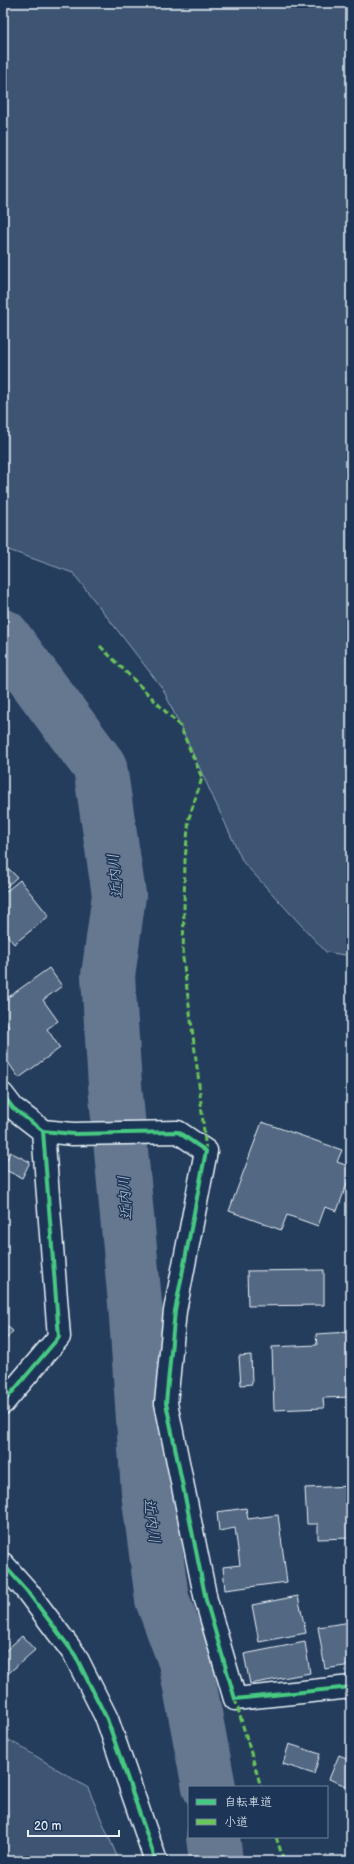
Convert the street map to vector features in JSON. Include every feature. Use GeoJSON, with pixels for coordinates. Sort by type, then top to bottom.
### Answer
{"type":"FeatureCollection","features":[{"type":"Feature","properties":{"kind":"street"},"geometry":{"type":"LineString","coordinates":[[3,1095],[13,1108],[43,1131],[73,1134],[178,1132],[206,1151],[175,1311],[166,1403],[206,1600],[235,1699],[351,1688]]}},
{"type":"Feature","properties":{"kind":"street"},"geometry":{"type":"LineString","coordinates":[[3,1403],[59,1337],[43,1131]]}},
{"type":"Feature","properties":{"kind":"street"},"geometry":{"type":"LineString","coordinates":[[3,1564],[27,1591],[75,1655],[107,1719],[156,1861]]}},
{"type":"Feature","properties":{"kind":"shaded area"},"geometry":{"type":"Polygon","coordinates":[[[3,3],[351,3],[351,956],[326,952],[243,862],[163,689],[73,573],[3,548],[3,3]]]}},
{"type":"Feature","properties":{"kind":"shaded area"},"geometry":{"type":"Polygon","coordinates":[[[3,1736],[88,1788],[119,1861],[3,1861],[3,1736]]]}},
{"type":"Feature","properties":{"kind":"building"},"geometry":{"type":"Polygon","coordinates":[[[3,863],[17,877],[6,887],[3,884],[3,863]]]}},
{"type":"Feature","properties":{"kind":"building"},"geometry":{"type":"Polygon","coordinates":[[[20,880],[49,916],[14,944],[3,930],[3,894],[20,880]]]}},
{"type":"Feature","properties":{"kind":"building"},"geometry":{"type":"Polygon","coordinates":[[[3,954],[9,962],[3,966],[3,954]]]}},
{"type":"Feature","properties":{"kind":"building"},"geometry":{"type":"Polygon","coordinates":[[[49,968],[62,986],[43,1000],[58,1021],[47,1029],[60,1048],[19,1078],[3,1055],[3,1031],[9,1027],[3,1019],[3,1001],[49,968]]]}},
{"type":"Feature","properties":{"kind":"building"},"geometry":{"type":"Polygon","coordinates":[[[262,1122],[342,1150],[337,1162],[351,1167],[351,1172],[337,1211],[325,1207],[318,1226],[287,1215],[281,1230],[229,1211],[262,1122]]]}},
{"type":"Feature","properties":{"kind":"building"},"geometry":{"type":"Polygon","coordinates":[[[3,1126],[8,1128],[3,1138],[3,1126]]]}},
{"type":"Feature","properties":{"kind":"building"},"geometry":{"type":"Polygon","coordinates":[[[10,1152],[30,1162],[22,1178],[3,1169],[10,1152]]]}},
{"type":"Feature","properties":{"kind":"building"},"geometry":{"type":"Polygon","coordinates":[[[324,1270],[324,1305],[248,1306],[247,1271],[324,1270]]]}},
{"type":"Feature","properties":{"kind":"building"},"geometry":{"type":"Polygon","coordinates":[[[3,1323],[13,1331],[3,1343],[3,1323]]]}},
{"type":"Feature","properties":{"kind":"building"},"geometry":{"type":"Polygon","coordinates":[[[350,1332],[351,1397],[323,1398],[324,1408],[274,1410],[272,1347],[317,1345],[316,1334],[350,1332]]]}},
{"type":"Feature","properties":{"kind":"building"},"geometry":{"type":"Polygon","coordinates":[[[251,1355],[252,1384],[241,1385],[239,1356],[251,1355]]]}},
{"type":"Feature","properties":{"kind":"building"},"geometry":{"type":"Polygon","coordinates":[[[351,1486],[351,1538],[318,1539],[318,1524],[307,1524],[305,1488],[351,1486]]]}},
{"type":"Feature","properties":{"kind":"building"},"geometry":{"type":"Polygon","coordinates":[[[246,1508],[248,1519],[278,1515],[287,1582],[225,1590],[223,1567],[240,1565],[235,1528],[219,1531],[217,1512],[246,1508]]]}},
{"type":"Feature","properties":{"kind":"building"},"geometry":{"type":"Polygon","coordinates":[[[298,1596],[306,1633],[259,1642],[252,1605],[298,1596]]]}},
{"type":"Feature","properties":{"kind":"building"},"geometry":{"type":"Polygon","coordinates":[[[351,1622],[351,1665],[325,1669],[318,1627],[351,1622]]]}},
{"type":"Feature","properties":{"kind":"building"},"geometry":{"type":"Polygon","coordinates":[[[22,1636],[35,1650],[3,1678],[3,1653],[22,1636]]]}},
{"type":"Feature","properties":{"kind":"building"},"geometry":{"type":"Polygon","coordinates":[[[305,1642],[310,1673],[250,1684],[244,1654],[305,1642]]]}},
{"type":"Feature","properties":{"kind":"building"},"geometry":{"type":"Polygon","coordinates":[[[289,1744],[320,1754],[314,1774],[283,1764],[289,1744]]]}},
{"type":"Feature","properties":{"kind":"building"},"geometry":{"type":"Polygon","coordinates":[[[339,1755],[351,1760],[351,1788],[329,1779],[339,1755]]]}},
{"type":"Feature","properties":{"kind":"waterway","name":"近内川"},"geometry":{"type":"LineString","coordinates":[[3,636],[100,767],[119,895],[108,976],[115,1085],[135,1303],[148,1492],[162,1599],[185,1661],[209,1786]]}},
{"type":"Feature","properties":{"kind":"waterway","name":"近内川"},"geometry":{"type":"LineString","coordinates":[[213,1838],[216,1861]]}},
{"type":"Feature","properties":{"kind":"marked path"},"geometry":{"type":"LineString","coordinates":[[100,646],[180,726],[202,778],[189,818],[185,860],[183,958],[206,1151]]}},
{"type":"Feature","properties":{"kind":"marked path"},"geometry":{"type":"LineString","coordinates":[[235,1699],[261,1786]]}},
{"type":"Feature","properties":{"kind":"marked path"},"geometry":{"type":"LineString","coordinates":[[276,1838],[284,1861]]}},
{"type":"Feature","properties":{"kind":"cycle path"},"geometry":{"type":"LineString","coordinates":[[3,1095],[13,1108],[43,1131],[59,1337],[3,1403]]}},
{"type":"Feature","properties":{"kind":"cycle path"},"geometry":{"type":"LineString","coordinates":[[43,1131],[73,1134],[178,1132],[206,1151],[175,1311],[166,1403],[206,1600],[235,1699],[351,1687]]}},
{"type":"Feature","properties":{"kind":"cycle path"},"geometry":{"type":"LineString","coordinates":[[3,1564],[27,1591],[75,1655],[107,1719],[156,1861]]}}]}
